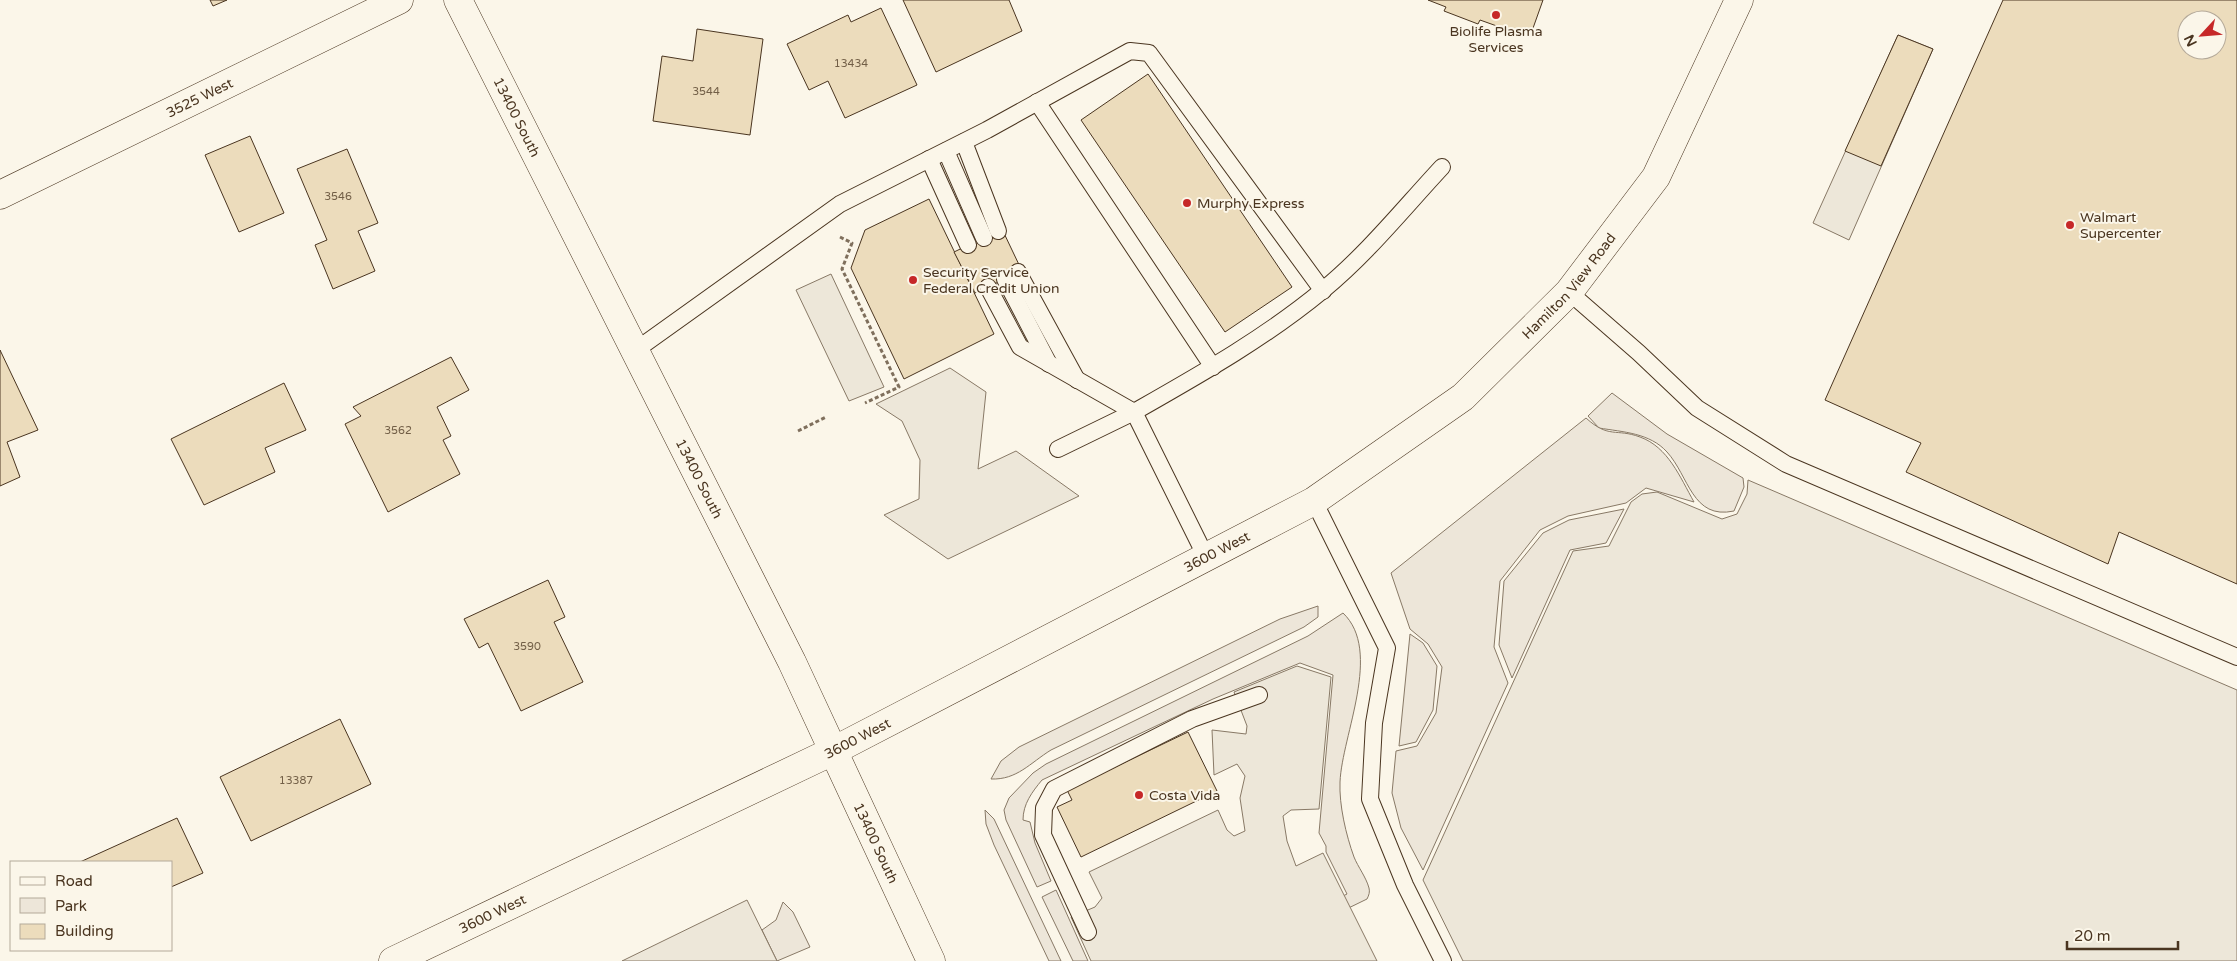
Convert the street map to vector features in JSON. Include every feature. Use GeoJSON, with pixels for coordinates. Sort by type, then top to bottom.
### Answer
{"type":"FeatureCollection","features":[{"type":"Feature","properties":{"kind":"street","name":"3525 West"},"geometry":{"type":"LineString","coordinates":[[0,195],[399,0]]}},
{"type":"Feature","properties":{"kind":"street","name":"13400 South"},"geometry":{"type":"LineString","coordinates":[[458,0],[788,653],[931,961]]}},
{"type":"Feature","properties":{"kind":"street","name":"Hamilton View Road"},"geometry":{"type":"LineString","coordinates":[[1314,501],[1463,397],[1569,292],[1656,177],[1739,0]]}},
{"type":"Feature","properties":{"kind":"street","name":"3600 West"},"geometry":{"type":"LineString","coordinates":[[393,961],[833,751],[1314,501]]}},
{"type":"Feature","properties":{"kind":"lane"},"geometry":{"type":"LineString","coordinates":[[636,350],[840,204],[964,142],[1130,51],[1149,53],[1323,291]]}},
{"type":"Feature","properties":{"kind":"lane"},"geometry":{"type":"LineString","coordinates":[[1037,102],[1213,367]]}},
{"type":"Feature","properties":{"kind":"lane"},"geometry":{"type":"LineString","coordinates":[[946,151],[991,234],[964,142]]}},
{"type":"Feature","properties":{"kind":"lane"},"geometry":{"type":"LineString","coordinates":[[928,160],[968,245]]}},
{"type":"Feature","properties":{"kind":"lane"},"geometry":{"type":"LineString","coordinates":[[1058,449],[1134,412],[1213,367],[1323,291],[1362,254],[1442,167]]}},
{"type":"Feature","properties":{"kind":"lane"},"geometry":{"type":"LineString","coordinates":[[1049,364],[1011,275],[1076,380]]}},
{"type":"Feature","properties":{"kind":"lane"},"geometry":{"type":"LineString","coordinates":[[988,287],[1020,347],[1134,412],[1206,557]]}},
{"type":"Feature","properties":{"kind":"lane"},"geometry":{"type":"LineString","coordinates":[[1569,292],[1639,353],[1697,408],[1786,464],[2237,656]]}},
{"type":"Feature","properties":{"kind":"lane"},"geometry":{"type":"LineString","coordinates":[[1314,501],[1387,648],[1374,723],[1370,799],[1405,885],[1443,961]]}},
{"type":"Feature","properties":{"kind":"lane"},"geometry":{"type":"LineString","coordinates":[[1088,932],[1043,835],[1044,808],[1054,789],[1192,719],[1259,695]]}},
{"type":"Feature","properties":{"kind":"path"},"geometry":{"type":"LineString","coordinates":[[813,223],[852,243],[842,269],[899,387],[865,403]]}},
{"type":"Feature","properties":{"kind":"path"},"geometry":{"type":"LineString","coordinates":[[798,431],[826,417]]}},
{"type":"Feature","properties":{"kind":"green space"},"geometry":{"type":"Polygon","coordinates":[[[1612,393],[1667,434],[1743,478],[1744,487],[1734,511],[1720,512],[1709,509],[1700,503],[1667,452],[1653,441],[1636,434],[1599,428],[1588,416],[1612,393]]]}},
{"type":"Feature","properties":{"kind":"green space"},"geometry":{"type":"Polygon","coordinates":[[[1586,418],[1601,429],[1632,434],[1658,448],[1666,455],[1678,473],[1694,502],[1646,488],[1626,503],[1568,516],[1540,530],[1500,581],[1494,647],[1508,683],[1423,870],[1401,828],[1392,793],[1396,751],[1417,746],[1436,713],[1442,667],[1428,644],[1410,629],[1391,573],[1586,418]]]}},
{"type":"Feature","properties":{"kind":"green space"},"geometry":{"type":"Polygon","coordinates":[[[1624,509],[1606,543],[1570,550],[1512,678],[1499,645],[1504,581],[1543,533],[1569,520],[1624,509]]]}},
{"type":"Feature","properties":{"kind":"green space"},"geometry":{"type":"Polygon","coordinates":[[[1318,606],[1318,617],[1304,627],[1051,750],[1016,774],[1000,779],[991,779],[1001,761],[1019,747],[1280,619],[1318,606]]]}},
{"type":"Feature","properties":{"kind":"green space"},"geometry":{"type":"Polygon","coordinates":[[[1343,613],[1354,629],[1360,649],[1360,671],[1342,763],[1341,800],[1351,848],[1369,888],[1367,899],[1328,918],[1323,906],[1347,894],[1326,852],[1326,846],[1319,833],[1333,675],[1300,663],[1213,699],[1042,780],[1026,803],[1023,814],[1023,820],[1030,822],[1035,843],[1051,881],[1037,887],[1006,820],[1004,810],[1009,798],[1033,773],[1046,764],[1308,636],[1343,613]]]}},
{"type":"Feature","properties":{"kind":"green space"},"geometry":{"type":"Polygon","coordinates":[[[1410,634],[1423,643],[1437,666],[1433,710],[1416,742],[1399,746],[1410,634]]]}},
{"type":"Feature","properties":{"kind":"green space"},"geometry":{"type":"Polygon","coordinates":[[[985,810],[994,819],[1061,961],[1049,961],[994,845],[986,824],[985,810]]]}},
{"type":"Feature","properties":{"kind":"green space"},"geometry":{"type":"Polygon","coordinates":[[[1056,890],[1088,961],[1073,961],[1042,897],[1056,890]]]}},
{"type":"Feature","properties":{"kind":"green space"},"geometry":{"type":"Polygon","coordinates":[[[783,902],[793,912],[810,947],[777,961],[762,930],[776,920],[783,902]]]}},
{"type":"Feature","properties":{"kind":"shaded area"},"geometry":{"type":"Polygon","coordinates":[[[1898,35],[1933,49],[1849,240],[1813,223],[1898,35]]]}},
{"type":"Feature","properties":{"kind":"shaded area"},"geometry":{"type":"Polygon","coordinates":[[[831,274],[884,387],[849,401],[796,290],[831,274]]]}},
{"type":"Feature","properties":{"kind":"shaded area"},"geometry":{"type":"Polygon","coordinates":[[[950,368],[986,392],[978,469],[1016,451],[1079,496],[948,559],[884,515],[919,499],[920,460],[902,421],[876,404],[950,368]]]}},
{"type":"Feature","properties":{"kind":"shaded area"},"geometry":{"type":"Polygon","coordinates":[[[1748,480],[2237,690],[2237,961],[1463,961],[1423,880],[1573,551],[1609,546],[1631,502],[1642,494],[1657,492],[1722,519],[1737,514],[1747,494],[1748,480]]]}},
{"type":"Feature","properties":{"kind":"shaded area"},"geometry":{"type":"Polygon","coordinates":[[[1297,666],[1331,677],[1319,809],[1291,810],[1283,816],[1287,841],[1296,866],[1323,853],[1377,961],[1091,961],[1071,917],[1095,907],[1102,898],[1089,872],[1218,810],[1227,830],[1234,836],[1245,831],[1240,798],[1245,776],[1237,764],[1214,775],[1212,730],[1246,734],[1247,726],[1234,692],[1297,666]]]}},
{"type":"Feature","properties":{"kind":"shaded area"},"geometry":{"type":"Polygon","coordinates":[[[747,900],[777,961],[622,961],[747,900]]]}},
{"type":"Feature","properties":{"kind":"building"},"geometry":{"type":"Polygon","coordinates":[[[210,0],[227,0],[213,6],[210,0]]]}},
{"type":"Feature","properties":{"kind":"building"},"geometry":{"type":"Polygon","coordinates":[[[903,0],[1009,0],[1022,31],[936,72],[903,0]]]}},
{"type":"Feature","properties":{"kind":"building","name":"Biolife Plasma Services"},"geometry":{"type":"Polygon","coordinates":[[[1428,0],[1543,0],[1532,31],[1525,28],[1522,35],[1480,20],[1478,24],[1444,11],[1446,7],[1428,0]]]}},
{"type":"Feature","properties":{"kind":"building","name":"Walmart Supercenter"},"geometry":{"type":"Polygon","coordinates":[[[2003,0],[2237,0],[2237,584],[2119,532],[2108,564],[1906,472],[1921,443],[1825,400],[2003,0]]]}},
{"type":"Feature","properties":{"kind":"building"},"geometry":{"type":"Polygon","coordinates":[[[881,8],[917,85],[845,118],[828,81],[809,90],[787,44],[848,15],[851,22],[881,8]]]}},
{"type":"Feature","properties":{"kind":"building"},"geometry":{"type":"Polygon","coordinates":[[[697,29],[763,39],[750,135],[653,121],[662,56],[693,61],[697,29]]]}},
{"type":"Feature","properties":{"kind":"building"},"geometry":{"type":"Polygon","coordinates":[[[1898,35],[1933,49],[1881,166],[1845,151],[1898,35]]]}},
{"type":"Feature","properties":{"kind":"building","name":"Murphy Express"},"geometry":{"type":"Polygon","coordinates":[[[1148,74],[1292,287],[1225,332],[1081,120],[1148,74]]]}},
{"type":"Feature","properties":{"kind":"building"},"geometry":{"type":"Polygon","coordinates":[[[250,136],[284,213],[239,232],[205,155],[250,136]]]}},
{"type":"Feature","properties":{"kind":"building"},"geometry":{"type":"Polygon","coordinates":[[[347,149],[378,223],[358,231],[375,271],[333,289],[315,245],[327,240],[297,169],[347,149]]]}},
{"type":"Feature","properties":{"kind":"building","name":"Security Service Federal Credit Union"},"geometry":{"type":"Polygon","coordinates":[[[929,199],[994,334],[904,379],[851,268],[865,230],[929,199]]]}},
{"type":"Feature","properties":{"kind":"building"},"geometry":{"type":"Polygon","coordinates":[[[1002,229],[1022,271],[975,293],[954,252],[1002,229]]]}},
{"type":"Feature","properties":{"kind":"building"},"geometry":{"type":"Polygon","coordinates":[[[0,350],[38,430],[7,442],[20,477],[0,486],[0,350]]]}},
{"type":"Feature","properties":{"kind":"building"},"geometry":{"type":"Polygon","coordinates":[[[451,357],[469,390],[437,407],[451,436],[443,440],[460,474],[388,512],[345,424],[361,416],[353,407],[451,357]]]}},
{"type":"Feature","properties":{"kind":"building"},"geometry":{"type":"Polygon","coordinates":[[[284,383],[306,430],[265,448],[275,472],[204,505],[171,439],[284,383]]]}},
{"type":"Feature","properties":{"kind":"building"},"geometry":{"type":"Polygon","coordinates":[[[548,580],[565,617],[554,622],[583,682],[521,711],[488,643],[479,648],[464,619],[548,580]]]}},
{"type":"Feature","properties":{"kind":"building"},"geometry":{"type":"Polygon","coordinates":[[[340,719],[371,784],[251,841],[220,777],[340,719]]]}},
{"type":"Feature","properties":{"kind":"building","name":"Costa Vida"},"geometry":{"type":"Polygon","coordinates":[[[1188,732],[1217,791],[1081,857],[1057,807],[1072,800],[1067,790],[1188,732]]]}},
{"type":"Feature","properties":{"kind":"building"},"geometry":{"type":"Polygon","coordinates":[[[177,818],[203,873],[172,887],[172,861],[82,861],[177,818]]]}},
{"type":"Feature","properties":{"kind":"place","name":"Biolife Plasma Services"},"geometry":{"type":"Point","coordinates":[1496,15]}},
{"type":"Feature","properties":{"kind":"place","name":"Murphy Express"},"geometry":{"type":"Point","coordinates":[1187,203]}},
{"type":"Feature","properties":{"kind":"place","name":"Walmart Supercenter"},"geometry":{"type":"Point","coordinates":[2070,225]}},
{"type":"Feature","properties":{"kind":"place","name":"Security Service Federal Credit Union"},"geometry":{"type":"Point","coordinates":[913,280]}},
{"type":"Feature","properties":{"kind":"place","name":"Costa Vida"},"geometry":{"type":"Point","coordinates":[1139,795]}}]}
